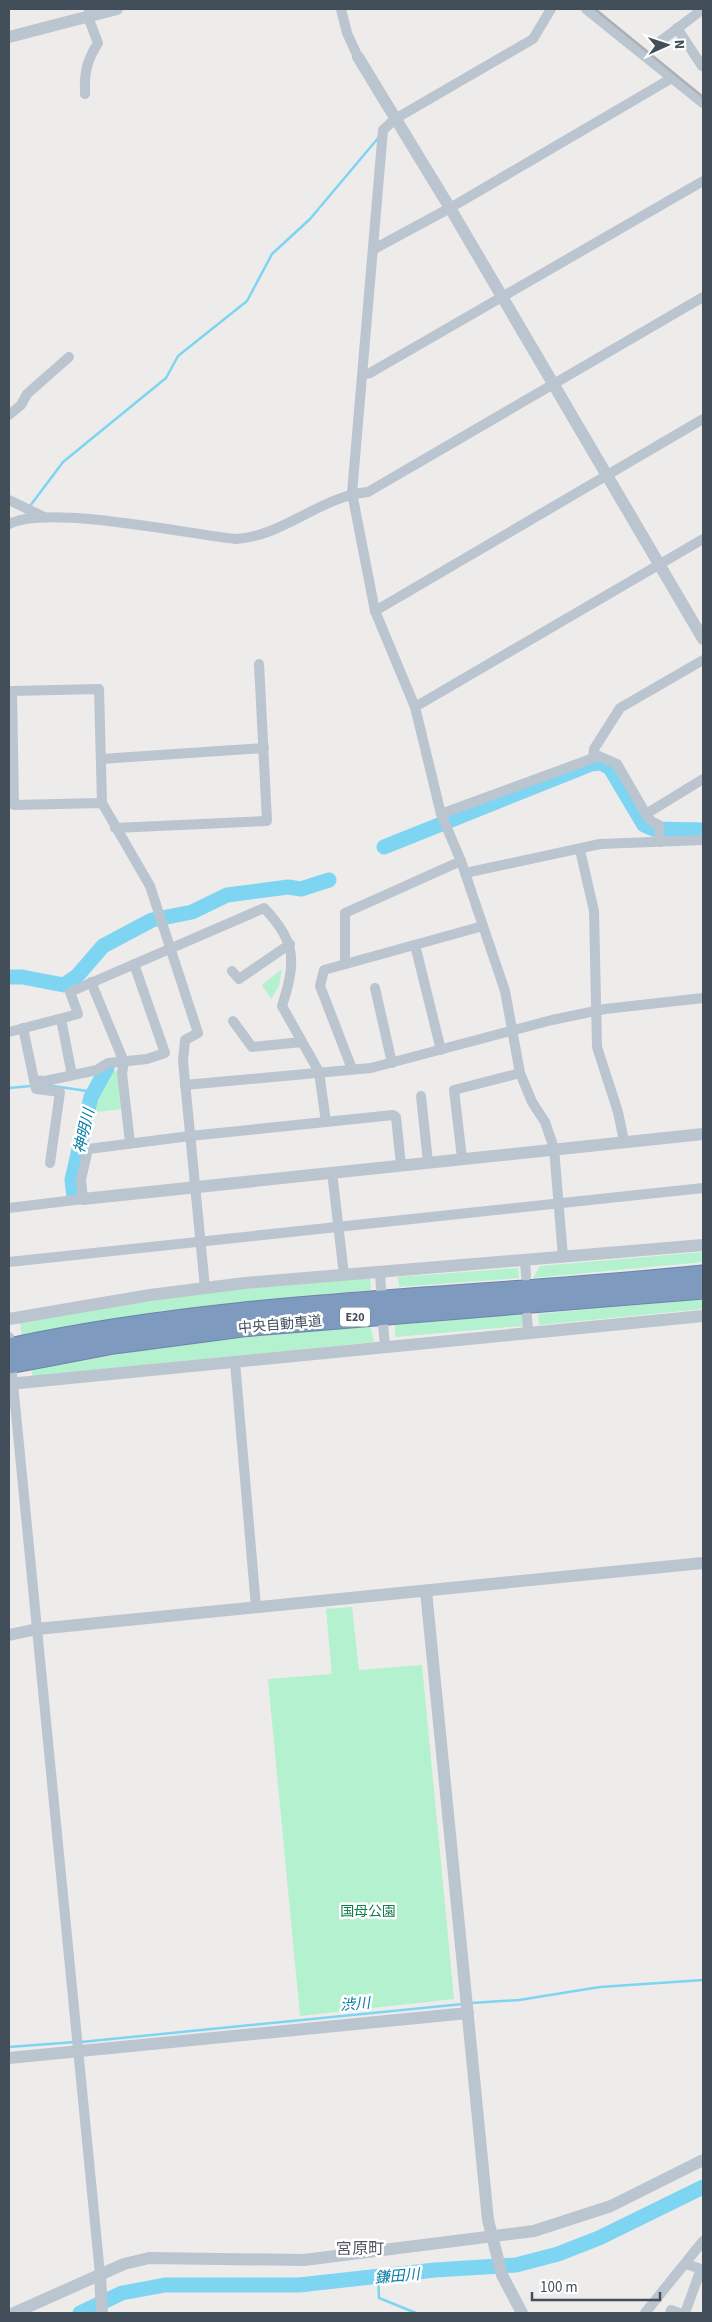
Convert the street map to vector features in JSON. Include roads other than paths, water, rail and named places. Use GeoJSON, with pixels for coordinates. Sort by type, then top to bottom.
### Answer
{"type":"FeatureCollection","features":[{"type":"Feature","properties":{"kind":"highway","name":"中央自動車道"},"geometry":{"type":"LineString","coordinates":[[9,1348],[112,1328],[240,1312],[703,1275]]}},
{"type":"Feature","properties":{"kind":"highway","name":"中央自動車道"},"geometry":{"type":"LineString","coordinates":[[10,1376],[122,1343],[242,1327],[703,1289]]}},
{"type":"Feature","properties":{"kind":"street"},"geometry":{"type":"LineString","coordinates":[[9,37],[89,12],[117,9]]}},
{"type":"Feature","properties":{"kind":"street"},"geometry":{"type":"LineString","coordinates":[[341,9],[347,34],[358,57],[450,208],[703,639]]}},
{"type":"Feature","properties":{"kind":"street"},"geometry":{"type":"LineString","coordinates":[[551,9],[533,39],[395,119],[383,130],[364,374],[352,493],[374,610],[415,707],[442,819],[461,861],[504,991],[520,1072],[532,1102],[545,1122],[554,1148],[563,1257]]}},
{"type":"Feature","properties":{"kind":"street"},"geometry":{"type":"LineString","coordinates":[[586,9],[703,103]]}},
{"type":"Feature","properties":{"kind":"street"},"geometry":{"type":"LineString","coordinates":[[658,43],[703,9]]}},
{"type":"Feature","properties":{"kind":"street"},"geometry":{"type":"LineString","coordinates":[[85,94],[84,75],[88,58],[98,43],[89,12]]}},
{"type":"Feature","properties":{"kind":"street"},"geometry":{"type":"LineString","coordinates":[[677,28],[702,66]]}},
{"type":"Feature","properties":{"kind":"street"},"geometry":{"type":"LineString","coordinates":[[374,249],[450,208],[672,78]]}},
{"type":"Feature","properties":{"kind":"street"},"geometry":{"type":"LineString","coordinates":[[364,374],[370,373],[703,180]]}},
{"type":"Feature","properties":{"kind":"street"},"geometry":{"type":"LineString","coordinates":[[9,524],[29,518],[44,517],[98,521],[242,539],[272,532],[352,493],[368,492],[554,386],[703,297]]}},
{"type":"Feature","properties":{"kind":"street"},"geometry":{"type":"LineString","coordinates":[[9,414],[69,357]]}},
{"type":"Feature","properties":{"kind":"street"},"geometry":{"type":"LineString","coordinates":[[374,610],[703,419]]}},
{"type":"Feature","properties":{"kind":"street"},"geometry":{"type":"LineString","coordinates":[[9,500],[44,517]]}},
{"type":"Feature","properties":{"kind":"street"},"geometry":{"type":"LineString","coordinates":[[415,707],[703,539]]}},
{"type":"Feature","properties":{"kind":"street"},"geometry":{"type":"LineString","coordinates":[[593,758],[594,749],[620,708],[703,660]]}},
{"type":"Feature","properties":{"kind":"street"},"geometry":{"type":"LineString","coordinates":[[115,828],[267,820],[260,664]]}},
{"type":"Feature","properties":{"kind":"street"},"geometry":{"type":"LineString","coordinates":[[102,803],[14,805],[11,747],[12,691],[99,689],[102,803],[150,886],[198,1033],[185,1040],[183,1061],[205,1288]]}},
{"type":"Feature","properties":{"kind":"street"},"geometry":{"type":"LineString","coordinates":[[101,759],[264,748]]}},
{"type":"Feature","properties":{"kind":"street"},"geometry":{"type":"LineString","coordinates":[[442,819],[593,758],[605,757],[617,764],[646,814],[651,821],[659,825],[660,841]]}},
{"type":"Feature","properties":{"kind":"street"},"geometry":{"type":"LineString","coordinates":[[646,814],[703,779]]}},
{"type":"Feature","properties":{"kind":"street"},"geometry":{"type":"LineString","coordinates":[[465,873],[580,850],[600,844],[703,840]]}},
{"type":"Feature","properties":{"kind":"street"},"geometry":{"type":"LineString","coordinates":[[580,850],[594,911],[597,1047],[618,1112],[624,1141]]}},
{"type":"Feature","properties":{"kind":"street"},"geometry":{"type":"LineString","coordinates":[[345,964],[345,913],[461,861]]}},
{"type":"Feature","properties":{"kind":"street"},"geometry":{"type":"LineString","coordinates":[[9,1032],[78,1014],[70,992],[264,908],[281,926],[290,944],[291,979],[282,1006],[319,1072],[326,1122]]}},
{"type":"Feature","properties":{"kind":"street"},"geometry":{"type":"LineString","coordinates":[[352,1070],[320,986],[324,970],[483,926]]}},
{"type":"Feature","properties":{"kind":"street"},"geometry":{"type":"LineString","coordinates":[[232,971],[239,979],[290,944]]}},
{"type":"Feature","properties":{"kind":"street"},"geometry":{"type":"LineString","coordinates":[[415,945],[441,1050]]}},
{"type":"Feature","properties":{"kind":"street"},"geometry":{"type":"LineString","coordinates":[[34,1080],[44,1081],[97,1070],[108,1063],[147,1060],[165,1053],[134,964]]}},
{"type":"Feature","properties":{"kind":"street"},"geometry":{"type":"LineString","coordinates":[[91,982],[124,1062],[122,1072],[130,1143]]}},
{"type":"Feature","properties":{"kind":"street"},"geometry":{"type":"LineString","coordinates":[[375,988],[392,1063]]}},
{"type":"Feature","properties":{"kind":"street"},"geometry":{"type":"LineString","coordinates":[[185,1085],[371,1068],[512,1030],[596,1012],[703,998]]}},
{"type":"Feature","properties":{"kind":"street"},"geometry":{"type":"LineString","coordinates":[[60,1019],[72,1075]]}},
{"type":"Feature","properties":{"kind":"street"},"geometry":{"type":"LineString","coordinates":[[233,1022],[252,1047],[302,1042]]}},
{"type":"Feature","properties":{"kind":"street"},"geometry":{"type":"LineString","coordinates":[[23,1028],[36,1089],[60,1092],[50,1163]]}},
{"type":"Feature","properties":{"kind":"street"},"geometry":{"type":"LineString","coordinates":[[462,1158],[454,1090],[520,1072]]}},
{"type":"Feature","properties":{"kind":"street"},"geometry":{"type":"LineString","coordinates":[[421,1096],[428,1162]]}},
{"type":"Feature","properties":{"kind":"street"},"geometry":{"type":"LineString","coordinates":[[83,1199],[81,1180],[88,1149],[190,1136],[396,1117],[401,1165]]}},
{"type":"Feature","properties":{"kind":"street"},"geometry":{"type":"LineString","coordinates":[[9,1208],[554,1148],[703,1134]]}},
{"type":"Feature","properties":{"kind":"street"},"geometry":{"type":"LineString","coordinates":[[332,1172],[344,1275]]}},
{"type":"Feature","properties":{"kind":"street"},"geometry":{"type":"LineString","coordinates":[[9,1262],[703,1188]]}},
{"type":"Feature","properties":{"kind":"street"},"geometry":{"type":"LineString","coordinates":[[9,1319],[44,1311],[205,1288],[703,1245]]}},
{"type":"Feature","properties":{"kind":"street"},"geometry":{"type":"LineString","coordinates":[[525,1260],[526,1276]]}},
{"type":"Feature","properties":{"kind":"street"},"geometry":{"type":"LineString","coordinates":[[380,1272],[381,1290]]}},
{"type":"Feature","properties":{"kind":"street"},"geometry":{"type":"LineString","coordinates":[[528,1316],[528,1333]]}},
{"type":"Feature","properties":{"kind":"street"},"geometry":{"type":"LineString","coordinates":[[102,2313],[100,2274],[37,1629],[10,1376],[235,1362],[703,1316]]}},
{"type":"Feature","properties":{"kind":"street"},"geometry":{"type":"LineString","coordinates":[[383,1324],[385,1347]]}},
{"type":"Feature","properties":{"kind":"street"},"geometry":{"type":"LineString","coordinates":[[235,1362],[256,1607]]}},
{"type":"Feature","properties":{"kind":"street"},"geometry":{"type":"LineString","coordinates":[[9,1635],[37,1629],[703,1563]]}},
{"type":"Feature","properties":{"kind":"street"},"geometry":{"type":"LineString","coordinates":[[426,1590],[488,2220],[502,2275],[522,2313]]}},
{"type":"Feature","properties":{"kind":"street"},"geometry":{"type":"LineString","coordinates":[[9,2058],[467,2007]]}},
{"type":"Feature","properties":{"kind":"street"},"geometry":{"type":"LineString","coordinates":[[14,2313],[124,2264],[149,2258],[304,2260],[534,2231],[611,2206],[703,2160]]}},
{"type":"Feature","properties":{"kind":"street"},"geometry":{"type":"LineString","coordinates":[[645,2313],[703,2241]]}},
{"type":"Feature","properties":{"kind":"street"},"geometry":{"type":"LineString","coordinates":[[685,2313],[701,2269],[686,2264]]}},
{"type":"Feature","properties":{"kind":"street"},"geometry":{"type":"LineString","coordinates":[[670,2313],[671,2310],[679,2313]]}},
{"type":"Feature","properties":{"kind":"waterway"},"geometry":{"type":"LineString","coordinates":[[30,506],[63,462],[166,378],[178,356],[247,301],[272,254],[310,219],[379,137]]}},
{"type":"Feature","properties":{"kind":"waterway"},"geometry":{"type":"LineString","coordinates":[[384,847],[591,764],[601,763],[610,768],[644,825],[653,829],[703,830]]}},
{"type":"Feature","properties":{"kind":"waterway"},"geometry":{"type":"LineString","coordinates":[[9,977],[22,977],[64,985],[78,975],[103,946],[152,920],[192,912],[227,895],[288,887],[301,889],[329,880]]}},
{"type":"Feature","properties":{"kind":"waterway","name":"神明川"},"geometry":{"type":"LineString","coordinates":[[74,1197],[72,1180],[91,1097],[107,1068]]}},
{"type":"Feature","properties":{"kind":"waterway"},"geometry":{"type":"LineString","coordinates":[[46,1085],[94,1092]]}},
{"type":"Feature","properties":{"kind":"waterway"},"geometry":{"type":"LineString","coordinates":[[9,1088],[31,1086]]}},
{"type":"Feature","properties":{"kind":"waterway","name":"渋川"},"geometry":{"type":"LineString","coordinates":[[471,2003],[519,2000],[600,1987],[703,1980]]}},
{"type":"Feature","properties":{"kind":"waterway","name":"渋川"},"geometry":{"type":"LineString","coordinates":[[81,2042],[463,2004]]}},
{"type":"Feature","properties":{"kind":"waterway","name":"渋川"},"geometry":{"type":"LineString","coordinates":[[9,2047],[75,2042]]}},
{"type":"Feature","properties":{"kind":"waterway","name":"鎌田川"},"geometry":{"type":"LineString","coordinates":[[80,2313],[122,2293],[165,2285],[299,2285],[435,2270],[516,2265],[558,2254],[599,2238],[703,2187]]}},
{"type":"Feature","properties":{"kind":"waterway"},"geometry":{"type":"LineString","coordinates":[[378,2276],[379,2298],[416,2313]]}},
{"type":"Feature","properties":{"kind":"railway"},"geometry":{"type":"LineString","coordinates":[[595,9],[703,97]]}},
{"type":"Feature","properties":{"kind":"district","name":"宮原町"},"geometry":{"type":"Point","coordinates":[360,2248]}},
{"type":"Feature","properties":{"kind":"park label","name":"国母公園"},"geometry":{"type":"Point","coordinates":[368,1911]}}]}
